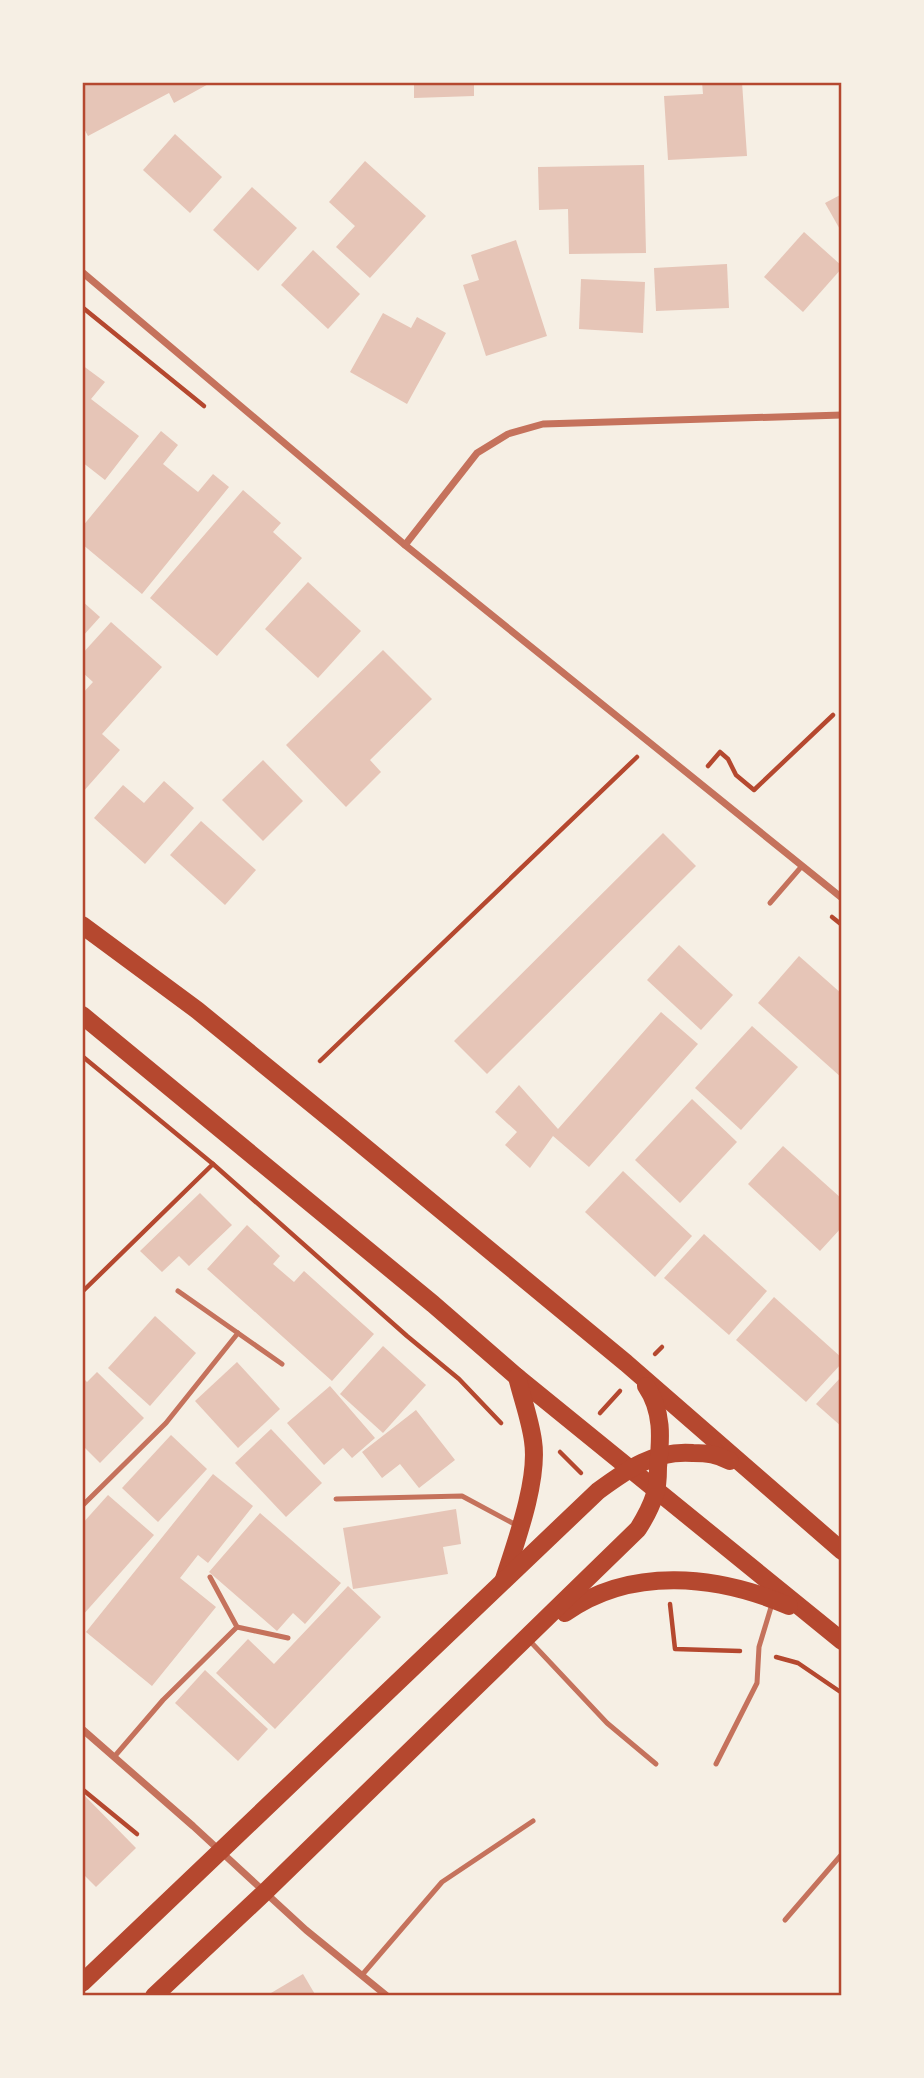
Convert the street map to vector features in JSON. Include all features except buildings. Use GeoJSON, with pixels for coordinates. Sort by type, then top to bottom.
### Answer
{"type":"FeatureCollection","features":[{"type":"Feature","properties":{"kind":"main road"},"geometry":{"type":"LineString","coordinates":[[82,925],[207,1019],[637,1373],[842,1551]]}},
{"type":"Feature","properties":{"kind":"main road"},"geometry":{"type":"LineString","coordinates":[[82,1015],[433,1304],[517,1377],[842,1640]]}},
{"type":"Feature","properties":{"kind":"main road"},"geometry":{"type":"LineString","coordinates":[[154,1996],[265,1892],[638,1529],[656,1490],[661,1430],[649,1391],[637,1373]]}},
{"type":"Feature","properties":{"kind":"main road"},"geometry":{"type":"LineString","coordinates":[[504,1579],[530,1489],[534,1450],[517,1377]]}},
{"type":"Feature","properties":{"kind":"main road"},"geometry":{"type":"LineString","coordinates":[[82,1983],[598,1491],[629,1468],[675,1452],[716,1454],[751,1473]]}},
{"type":"Feature","properties":{"kind":"main road"},"geometry":{"type":"LineString","coordinates":[[528,1638],[578,1603],[607,1591],[638,1582],[677,1578],[712,1582],[774,1599],[819,1623]]}},
{"type":"Feature","properties":{"kind":"street"},"geometry":{"type":"LineString","coordinates":[[82,272],[405,545],[842,898]]}},
{"type":"Feature","properties":{"kind":"street"},"geometry":{"type":"LineString","coordinates":[[405,545],[477,453],[508,433],[544,424],[842,415]]}},
{"type":"Feature","properties":{"kind":"street"},"geometry":{"type":"LineString","coordinates":[[82,1729],[265,1892],[387,1996]]}},
{"type":"Feature","properties":{"kind":"lane"},"geometry":{"type":"LineString","coordinates":[[770,903],[802,866]]}},
{"type":"Feature","properties":{"kind":"lane"},"geometry":{"type":"LineString","coordinates":[[178,1291],[282,1364]]}},
{"type":"Feature","properties":{"kind":"lane"},"geometry":{"type":"LineString","coordinates":[[82,1506],[166,1423],[238,1333]]}},
{"type":"Feature","properties":{"kind":"lane"},"geometry":{"type":"LineString","coordinates":[[336,1499],[462,1496],[520,1528]]}},
{"type":"Feature","properties":{"kind":"lane"},"geometry":{"type":"LineString","coordinates":[[210,1577],[237,1627],[288,1638]]}},
{"type":"Feature","properties":{"kind":"lane"},"geometry":{"type":"LineString","coordinates":[[716,1764],[757,1683],[759,1647],[774,1599]]}},
{"type":"Feature","properties":{"kind":"lane"},"geometry":{"type":"LineString","coordinates":[[114,1757],[163,1700],[237,1627]]}},
{"type":"Feature","properties":{"kind":"lane"},"geometry":{"type":"LineString","coordinates":[[528,1638],[607,1723],[656,1764]]}},
{"type":"Feature","properties":{"kind":"lane"},"geometry":{"type":"LineString","coordinates":[[362,1975],[442,1882],[533,1821]]}},
{"type":"Feature","properties":{"kind":"lane"},"geometry":{"type":"LineString","coordinates":[[785,1920],[842,1854]]}},
{"type":"Feature","properties":{"kind":"path"},"geometry":{"type":"LineString","coordinates":[[696,781],[720,752],[728,759],[736,775],[754,790],[833,715]]}},
{"type":"Feature","properties":{"kind":"path"},"geometry":{"type":"LineString","coordinates":[[320,1061],[649,743]]}},
{"type":"Feature","properties":{"kind":"path"},"geometry":{"type":"LineString","coordinates":[[82,1056],[213,1164],[459,1379],[504,1425]]}},
{"type":"Feature","properties":{"kind":"path"},"geometry":{"type":"LineString","coordinates":[[82,1292],[213,1164]]}},
{"type":"Feature","properties":{"kind":"path"},"geometry":{"type":"LineString","coordinates":[[563,1456],[662,1347]]}},
{"type":"Feature","properties":{"kind":"path"},"geometry":{"type":"LineString","coordinates":[[557,1450],[581,1473]]}},
{"type":"Feature","properties":{"kind":"path"},"geometry":{"type":"LineString","coordinates":[[82,1789],[137,1834]]}}]}
